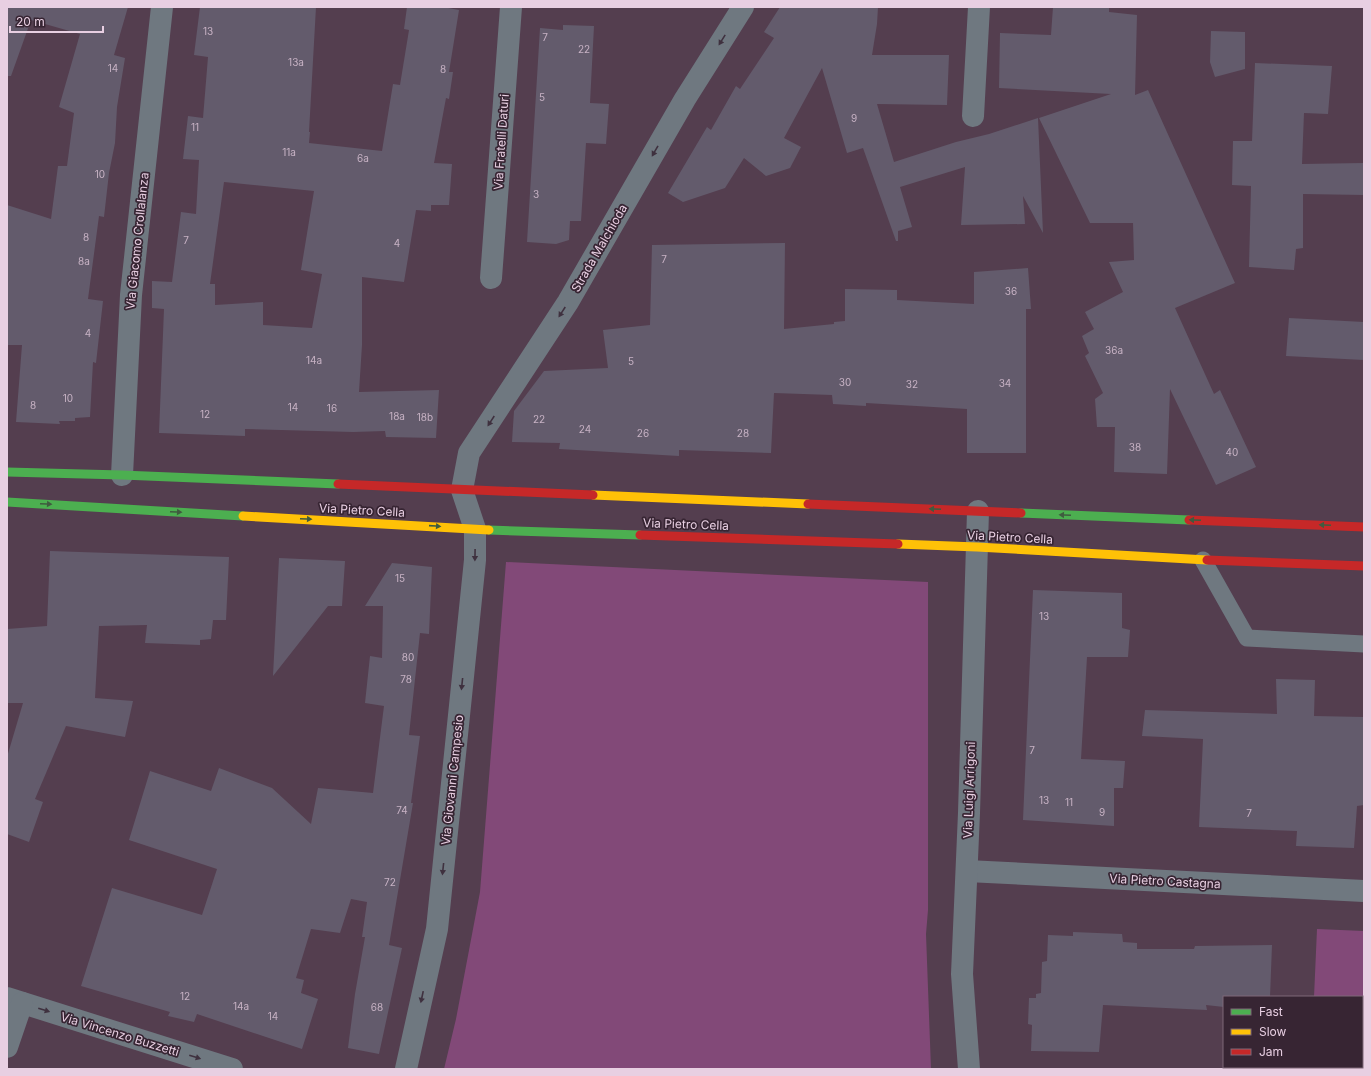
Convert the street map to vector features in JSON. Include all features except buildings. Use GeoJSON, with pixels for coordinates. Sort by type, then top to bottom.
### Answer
{"type":"FeatureCollection","features":[{"type":"Feature","properties":{"kind":"main road","name":"Via Pietro Cella"},"geometry":{"type":"LineString","coordinates":[[7,472],[122,475],[1364,527]]}},
{"type":"Feature","properties":{"kind":"main road","name":"Via Pietro Cella"},"geometry":{"type":"LineString","coordinates":[[7,502],[476,529],[977,547],[1203,560],[1364,566]]}},
{"type":"Feature","properties":{"kind":"street","name":"Via Giacomo Crollalanza"},"geometry":{"type":"LineString","coordinates":[[122,475],[131,295],[162,7]]}},
{"type":"Feature","properties":{"kind":"street","name":"Via Fratelli Daturi"},"geometry":{"type":"LineString","coordinates":[[491,278],[511,7]]}},
{"type":"Feature","properties":{"kind":"street","name":"Strada Malchioda"},"geometry":{"type":"LineString","coordinates":[[462,490],[470,453],[568,302],[685,98],[743,7]]}},
{"type":"Feature","properties":{"kind":"street"},"geometry":{"type":"LineString","coordinates":[[973,116],[978,7]]}},
{"type":"Feature","properties":{"kind":"street","name":"Via Giovanni Campesio"},"geometry":{"type":"LineString","coordinates":[[406,1069],[437,929],[475,560],[476,529],[462,490]]}},
{"type":"Feature","properties":{"kind":"street","name":"Via Luigi Arrigoni"},"geometry":{"type":"LineString","coordinates":[[969,1069],[962,974],[978,511]]}},
{"type":"Feature","properties":{"kind":"street","name":"Via Pietro Castagna"},"geometry":{"type":"LineString","coordinates":[[966,871],[1364,891]]}},
{"type":"Feature","properties":{"kind":"street"},"geometry":{"type":"LineString","coordinates":[[7,1047],[14,1000]]}},
{"type":"Feature","properties":{"kind":"street","name":"Via Vincenzo Buzzetti"},"geometry":{"type":"LineString","coordinates":[[14,1000],[232,1069]]}},
{"type":"Feature","properties":{"kind":"lane"},"geometry":{"type":"LineString","coordinates":[[1203,560],[1247,638],[1364,644]]}},
{"type":"Feature","properties":{"kind":"shaded area"},"geometry":{"type":"Polygon","coordinates":[[[506,562],[928,582],[928,910],[926,934],[931,1069],[444,1069],[456,1019],[480,892],[506,562]]]}},
{"type":"Feature","properties":{"kind":"shaded area"},"geometry":{"type":"Polygon","coordinates":[[[1317,929],[1364,931],[1364,1069],[1311,1069],[1363,1068],[1363,996],[1314,996],[1317,929]]]}},
{"type":"Feature","properties":{"kind":"traffic: fast"},"geometry":{"type":"LineString","coordinates":[[7,472],[338,484]]}},
{"type":"Feature","properties":{"kind":"traffic: fast"},"geometry":{"type":"LineString","coordinates":[[7,502],[243,516]]}},
{"type":"Feature","properties":{"kind":"traffic: fast"},"geometry":{"type":"LineString","coordinates":[[1021,513],[1189,520]]}},
{"type":"Feature","properties":{"kind":"traffic: fast"},"geometry":{"type":"LineString","coordinates":[[489,530],[640,535]]}},
{"type":"Feature","properties":{"kind":"traffic: slow"},"geometry":{"type":"LineString","coordinates":[[593,495],[808,504]]}},
{"type":"Feature","properties":{"kind":"traffic: slow"},"geometry":{"type":"LineString","coordinates":[[243,516],[489,530]]}},
{"type":"Feature","properties":{"kind":"traffic: slow"},"geometry":{"type":"LineString","coordinates":[[898,544],[1207,560]]}},
{"type":"Feature","properties":{"kind":"traffic: jam"},"geometry":{"type":"LineString","coordinates":[[338,484],[593,495]]}},
{"type":"Feature","properties":{"kind":"traffic: jam"},"geometry":{"type":"LineString","coordinates":[[808,504],[1021,513]]}},
{"type":"Feature","properties":{"kind":"traffic: jam"},"geometry":{"type":"LineString","coordinates":[[1189,520],[1364,527]]}},
{"type":"Feature","properties":{"kind":"traffic: jam"},"geometry":{"type":"LineString","coordinates":[[640,535],[898,544]]}},
{"type":"Feature","properties":{"kind":"traffic: jam"},"geometry":{"type":"LineString","coordinates":[[1207,560],[1364,566]]}}]}
